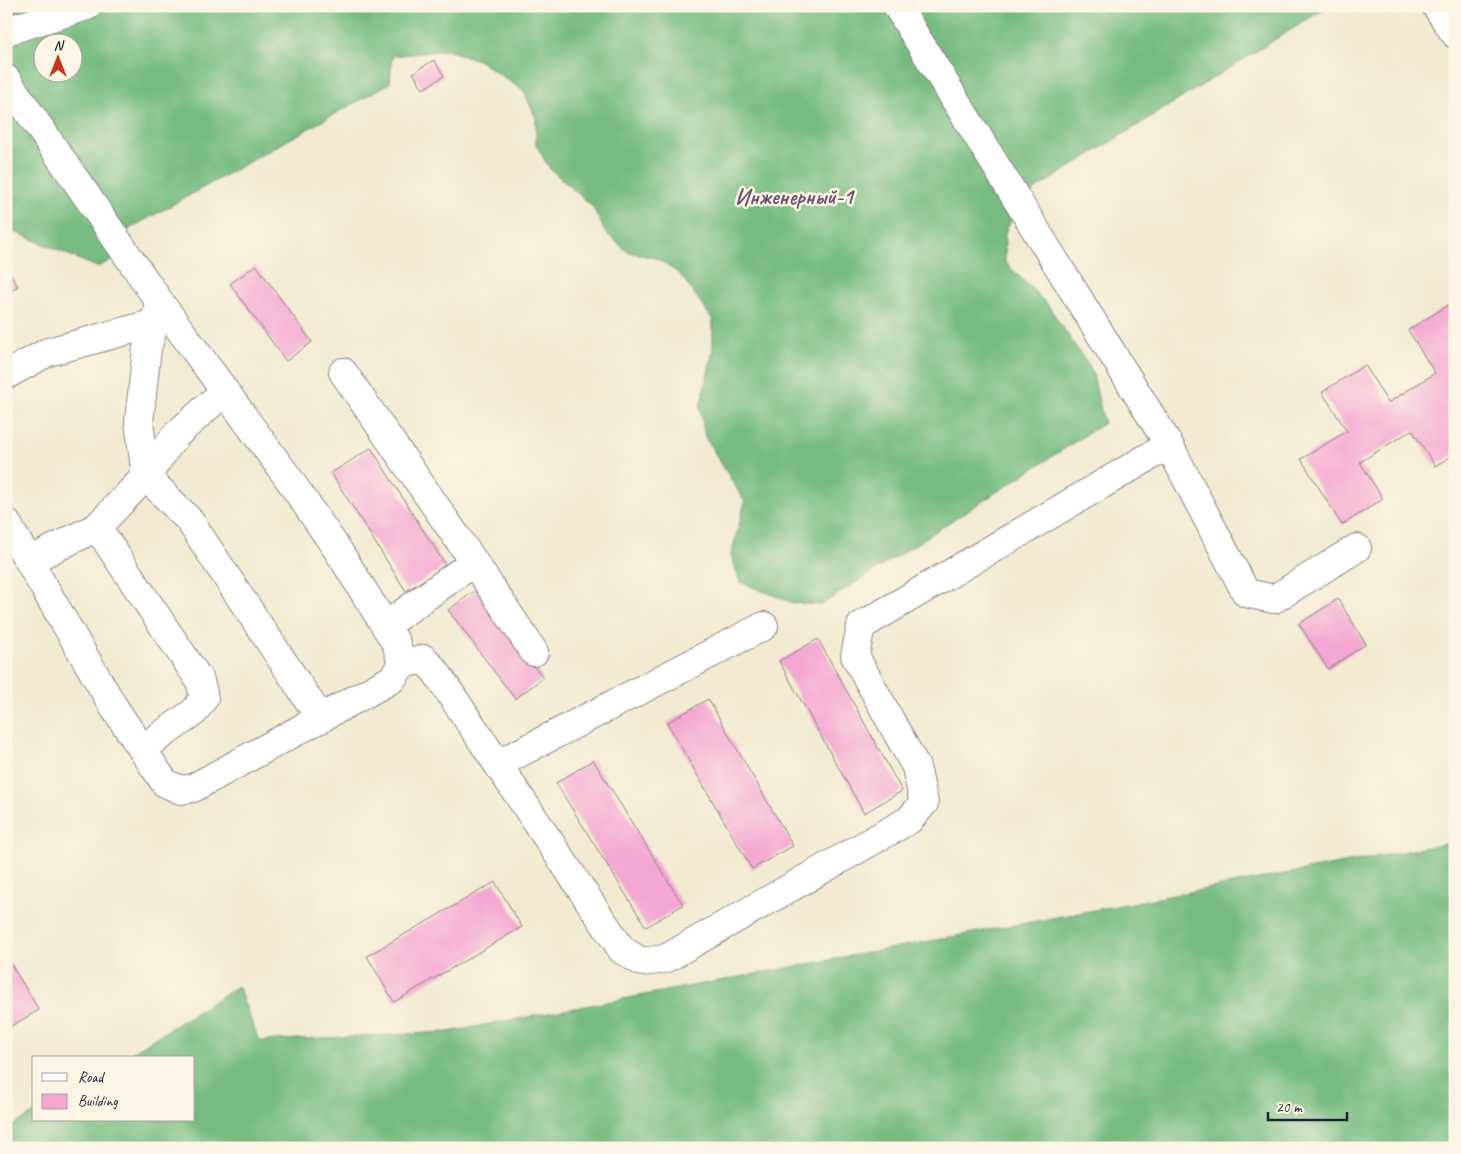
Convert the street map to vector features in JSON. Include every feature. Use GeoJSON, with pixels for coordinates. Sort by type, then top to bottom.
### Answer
{"type":"FeatureCollection","features":[{"type":"Feature","properties":{"kind":"street"},"geometry":{"type":"LineString","coordinates":[[6,31],[87,6]]}},
{"type":"Feature","properties":{"kind":"street"},"geometry":{"type":"LineString","coordinates":[[897,6],[1169,445],[1246,593],[1274,599],[1358,548]]}},
{"type":"Feature","properties":{"kind":"street"},"geometry":{"type":"LineString","coordinates":[[1436,6],[1455,34]]}},
{"type":"Feature","properties":{"kind":"street"},"geometry":{"type":"LineString","coordinates":[[6,79],[157,312],[226,391],[333,544],[396,643],[402,664]]}},
{"type":"Feature","properties":{"kind":"street"},"geometry":{"type":"LineString","coordinates":[[6,375],[48,352],[157,312]]}},
{"type":"Feature","properties":{"kind":"street"},"geometry":{"type":"LineString","coordinates":[[157,312],[147,348],[139,422],[146,476],[188,520],[321,719]]}},
{"type":"Feature","properties":{"kind":"street"},"geometry":{"type":"LineString","coordinates":[[343,372],[534,652]]}},
{"type":"Feature","properties":{"kind":"street"},"geometry":{"type":"LineString","coordinates":[[29,561],[97,527],[146,476],[176,435],[226,391]]}},
{"type":"Feature","properties":{"kind":"street"},"geometry":{"type":"LineString","coordinates":[[6,522],[115,710],[164,783],[181,790],[192,788],[392,679],[402,664],[424,659],[436,672],[622,950],[642,962],[665,959],[909,820],[924,803],[916,767],[855,656],[860,626],[1169,445]]}},
{"type":"Feature","properties":{"kind":"street"},"geometry":{"type":"LineString","coordinates":[[97,527],[200,681],[204,698],[194,712],[142,750]]}},
{"type":"Feature","properties":{"kind":"street"},"geometry":{"type":"LineString","coordinates":[[385,626],[474,562]]}},
{"type":"Feature","properties":{"kind":"street"},"geometry":{"type":"LineString","coordinates":[[498,764],[764,626]]}},
{"type":"Feature","properties":{"kind":"green space"},"geometry":{"type":"Polygon","coordinates":[[[6,6],[1329,6],[1037,188],[1017,208],[1005,233],[1005,262],[1047,304],[1092,371],[1104,423],[821,605],[793,603],[740,582],[731,555],[745,502],[705,437],[700,408],[713,350],[713,320],[680,274],[656,258],[628,252],[606,233],[592,206],[550,169],[536,145],[536,118],[524,91],[478,60],[448,50],[392,56],[390,83],[129,229],[122,256],[97,267],[13,231],[6,226],[6,6]]]}},
{"type":"Feature","properties":{"kind":"green space"},"geometry":{"type":"Polygon","coordinates":[[[1455,842],[1455,1148],[6,1148],[6,1130],[32,1114],[32,1122],[195,1122],[195,1056],[126,1056],[238,986],[259,1041],[448,1032],[1455,842]]]}},
{"type":"Feature","properties":{"kind":"building"},"geometry":{"type":"Polygon","coordinates":[[[434,60],[444,76],[423,89],[413,73],[434,60]]]}},
{"type":"Feature","properties":{"kind":"building"},"geometry":{"type":"Polygon","coordinates":[[[256,265],[312,342],[286,361],[230,284],[256,265]]]}},
{"type":"Feature","properties":{"kind":"building"},"geometry":{"type":"Polygon","coordinates":[[[6,268],[18,286],[6,294],[6,268]]]}},
{"type":"Feature","properties":{"kind":"building"},"geometry":{"type":"Polygon","coordinates":[[[1455,301],[1455,397],[1452,398],[1455,403],[1455,454],[1435,466],[1412,430],[1360,462],[1383,499],[1342,525],[1301,459],[1347,431],[1322,392],[1365,365],[1388,403],[1435,373],[1408,330],[1455,301]]]}},
{"type":"Feature","properties":{"kind":"building"},"geometry":{"type":"Polygon","coordinates":[[[371,448],[446,566],[406,591],[331,473],[371,448]]]}},
{"type":"Feature","properties":{"kind":"building"},"geometry":{"type":"Polygon","coordinates":[[[476,590],[543,678],[515,699],[448,610],[476,590]]]}},
{"type":"Feature","properties":{"kind":"building"},"geometry":{"type":"Polygon","coordinates":[[[1338,599],[1366,644],[1328,669],[1299,624],[1338,599]]]}},
{"type":"Feature","properties":{"kind":"building"},"geometry":{"type":"Polygon","coordinates":[[[818,639],[902,791],[864,813],[779,661],[818,639]]]}},
{"type":"Feature","properties":{"kind":"building"},"geometry":{"type":"Polygon","coordinates":[[[708,699],[793,846],[752,869],[667,723],[708,699]]]}},
{"type":"Feature","properties":{"kind":"building"},"geometry":{"type":"Polygon","coordinates":[[[593,760],[683,905],[646,927],[556,783],[593,760]]]}},
{"type":"Feature","properties":{"kind":"building"},"geometry":{"type":"Polygon","coordinates":[[[495,882],[522,927],[394,1002],[367,956],[495,882]]]}},
{"type":"Feature","properties":{"kind":"building"},"geometry":{"type":"Polygon","coordinates":[[[6,956],[39,1010],[6,1029],[6,956]]]}},
{"type":"Feature","properties":{"kind":"district","name":"Инженерный-1"},"geometry":{"type":"Point","coordinates":[794,197]}}]}
